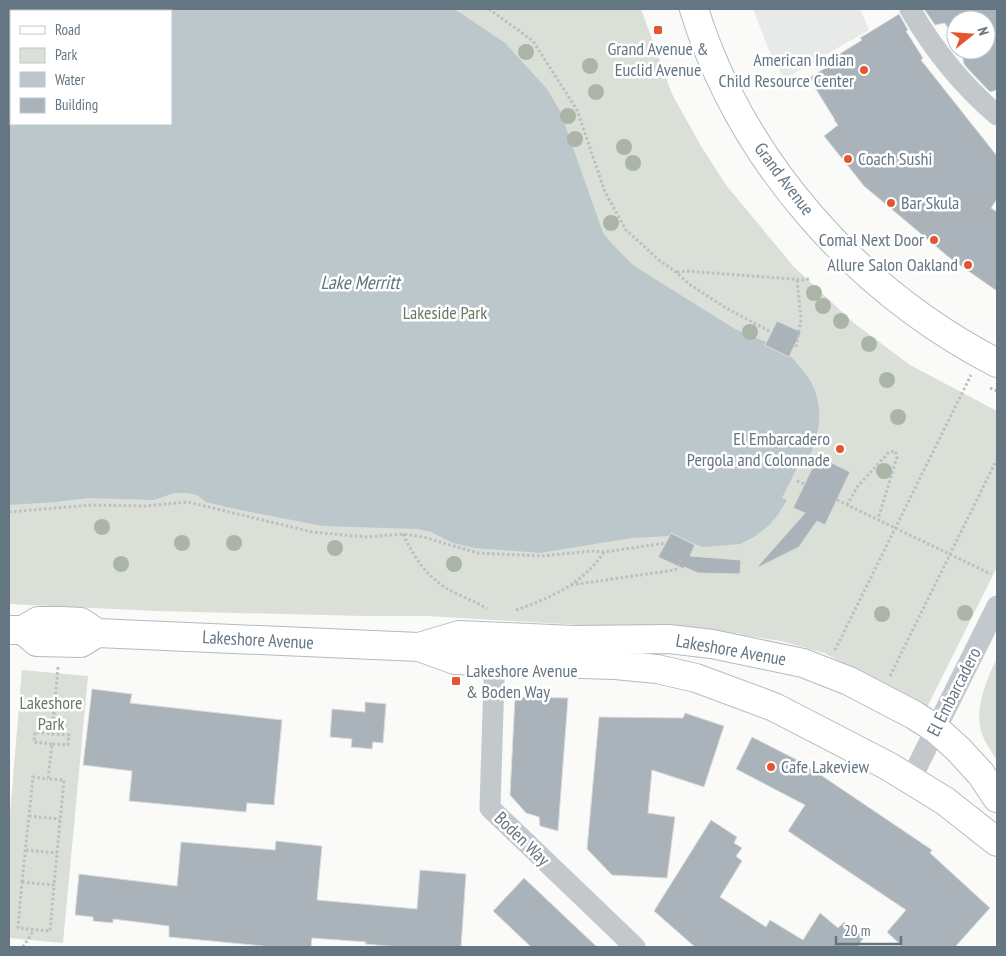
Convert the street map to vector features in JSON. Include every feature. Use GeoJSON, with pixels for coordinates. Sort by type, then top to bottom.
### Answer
{"type":"FeatureCollection","features":[{"type":"Feature","properties":{"kind":"main road","name":"Grand Avenue"},"geometry":{"type":"LineString","coordinates":[[694,9],[716,70],[737,112],[764,155],[793,195],[835,242],[902,302],[942,332],[989,358]]}},
{"type":"Feature","properties":{"kind":"main road","name":"Lakeshore Avenue"},"geometry":{"type":"LineString","coordinates":[[16,630],[37,642],[81,643],[97,633],[419,647],[455,660],[495,649],[574,640],[669,639],[712,644],[803,663],[849,681],[880,696],[936,729],[981,774],[997,798]]}},
{"type":"Feature","properties":{"kind":"main road","name":"Lakeshore Avenue"},"geometry":{"type":"LineString","coordinates":[[495,649],[657,670],[696,678],[774,707],[835,737],[911,779],[945,801],[997,842]]}},
{"type":"Feature","properties":{"kind":"street"},"geometry":{"type":"LineString","coordinates":[[910,9],[948,65],[983,103],[997,115]]}},
{"type":"Feature","properties":{"kind":"street","name":"El Embarcadero"},"geometry":{"type":"LineString","coordinates":[[911,779],[997,606]]}},
{"type":"Feature","properties":{"kind":"street","name":"Boden Way"},"geometry":{"type":"LineString","coordinates":[[495,649],[490,808],[636,947]]}},
{"type":"Feature","properties":{"kind":"path"},"geometry":{"type":"LineString","coordinates":[[489,9],[533,41],[577,110],[605,192],[626,230],[688,284],[726,308],[771,332]]}},
{"type":"Feature","properties":{"kind":"path"},"geometry":{"type":"LineString","coordinates":[[676,272],[686,271],[797,280],[811,278]]}},
{"type":"Feature","properties":{"kind":"path"},"geometry":{"type":"LineString","coordinates":[[796,347],[801,319],[797,280]]}},
{"type":"Feature","properties":{"kind":"path"},"geometry":{"type":"LineString","coordinates":[[825,671],[967,384],[989,358]]}},
{"type":"Feature","properties":{"kind":"path"},"geometry":{"type":"LineString","coordinates":[[847,504],[858,486],[889,452],[895,452],[897,457],[878,519]]}},
{"type":"Feature","properties":{"kind":"path"},"geometry":{"type":"LineString","coordinates":[[890,676],[952,554],[997,459]]}},
{"type":"Feature","properties":{"kind":"path"},"geometry":{"type":"LineString","coordinates":[[797,480],[804,484]]}},
{"type":"Feature","properties":{"kind":"path"},"geometry":{"type":"LineString","coordinates":[[837,500],[991,574]]}},
{"type":"Feature","properties":{"kind":"path"},"geometry":{"type":"LineString","coordinates":[[9,512],[92,505],[144,506],[188,502],[312,532],[367,537],[403,534],[423,537],[478,553],[541,556],[592,551],[604,552],[666,543]]}},
{"type":"Feature","properties":{"kind":"path"},"geometry":{"type":"LineString","coordinates":[[403,534],[413,555],[427,573],[454,592],[473,600],[487,609]]}},
{"type":"Feature","properties":{"kind":"path"},"geometry":{"type":"LineString","coordinates":[[516,610],[540,601],[571,585],[583,576],[604,552]]}},
{"type":"Feature","properties":{"kind":"path"},"geometry":{"type":"LineString","coordinates":[[571,585],[675,570],[683,557]]}},
{"type":"Feature","properties":{"kind":"path"},"geometry":{"type":"LineString","coordinates":[[52,734],[58,666]]}},
{"type":"Feature","properties":{"kind":"path"},"geometry":{"type":"LineString","coordinates":[[35,732],[52,734],[69,735],[68,745],[34,742],[35,732]]}},
{"type":"Feature","properties":{"kind":"path"},"geometry":{"type":"LineString","coordinates":[[48,779],[52,744]]}},
{"type":"Feature","properties":{"kind":"path"},"geometry":{"type":"LineString","coordinates":[[33,777],[48,779],[64,780],[50,932],[18,928],[33,777]]}},
{"type":"Feature","properties":{"kind":"path"},"geometry":{"type":"LineString","coordinates":[[29,816],[60,819]]}},
{"type":"Feature","properties":{"kind":"path"},"geometry":{"type":"LineString","coordinates":[[26,850],[57,853]]}},
{"type":"Feature","properties":{"kind":"path"},"geometry":{"type":"LineString","coordinates":[[22,882],[54,885]]}},
{"type":"Feature","properties":{"kind":"path"},"geometry":{"type":"LineString","coordinates":[[23,947],[34,930]]}},
{"type":"Feature","properties":{"kind":"shaded area"},"geometry":{"type":"Polygon","coordinates":[[[753,9],[860,9],[869,30],[784,79],[768,48],[753,9]]]}},
{"type":"Feature","properties":{"kind":"green space","name":"Lake Merritt"},"geometry":{"type":"Polygon","coordinates":[[[9,9],[641,9],[672,94],[701,146],[726,185],[794,267],[854,323],[910,365],[997,411],[997,567],[927,707],[824,653],[781,641],[740,635],[740,633],[427,616],[157,611],[9,604],[9,9]]]}},
{"type":"Feature","properties":{"kind":"green space"},"geometry":{"type":"Polygon","coordinates":[[[997,658],[997,760],[983,735],[979,718],[981,700],[997,658]]]}},
{"type":"Feature","properties":{"kind":"green space","name":"Lakeshore Park"},"geometry":{"type":"Polygon","coordinates":[[[22,670],[88,676],[63,943],[9,938],[9,827],[22,670]]]}},
{"type":"Feature","properties":{"kind":"water","name":"Lake Merritt"},"geometry":{"type":"Polygon","coordinates":[[[9,9],[452,9],[459,12],[505,43],[547,89],[560,111],[603,233],[613,245],[634,266],[735,329],[766,342],[765,345],[791,357],[808,377],[818,399],[819,423],[814,446],[809,458],[803,456],[782,498],[787,500],[768,526],[754,537],[740,544],[702,547],[671,533],[670,536],[631,538],[540,553],[474,548],[453,543],[431,532],[418,529],[323,526],[206,502],[197,495],[188,493],[174,493],[154,500],[88,498],[9,505],[9,9]]]}},
{"type":"Feature","properties":{"kind":"building"},"geometry":{"type":"Polygon","coordinates":[[[924,9],[997,9],[997,90],[990,92],[969,70],[963,60],[996,60],[996,10],[946,10],[946,25],[945,23],[935,25],[924,9]]]}},
{"type":"Feature","properties":{"kind":"building"},"geometry":{"type":"Polygon","coordinates":[[[899,14],[908,30],[906,31],[923,58],[921,60],[997,156],[997,199],[991,208],[997,212],[997,291],[951,259],[864,186],[824,136],[838,125],[809,78],[835,62],[833,58],[862,40],[860,38],[899,14]]]}},
{"type":"Feature","properties":{"kind":"building"},"geometry":{"type":"Polygon","coordinates":[[[777,321],[801,332],[789,357],[765,345],[777,321]]]}},
{"type":"Feature","properties":{"kind":"building"},"geometry":{"type":"Polygon","coordinates":[[[818,456],[850,472],[825,525],[817,521],[799,547],[759,567],[805,513],[793,508],[818,456]]]}},
{"type":"Feature","properties":{"kind":"building"},"geometry":{"type":"Polygon","coordinates":[[[671,533],[695,545],[690,556],[741,560],[740,574],[698,573],[658,557],[671,533]]]}},
{"type":"Feature","properties":{"kind":"building"},"geometry":{"type":"Polygon","coordinates":[[[92,689],[132,694],[130,703],[282,720],[274,805],[247,803],[246,812],[129,801],[132,771],[83,765],[92,689]]]}},
{"type":"Feature","properties":{"kind":"building"},"geometry":{"type":"Polygon","coordinates":[[[515,697],[568,698],[558,831],[540,826],[539,817],[526,813],[510,795],[515,697]]]}},
{"type":"Feature","properties":{"kind":"building"},"geometry":{"type":"Polygon","coordinates":[[[365,702],[386,704],[383,743],[373,742],[372,749],[351,747],[352,739],[330,737],[332,709],[365,712],[365,702]]]}},
{"type":"Feature","properties":{"kind":"building"},"geometry":{"type":"Polygon","coordinates":[[[685,713],[724,726],[704,787],[652,770],[648,813],[675,817],[667,878],[612,875],[587,849],[599,717],[683,718],[685,713]]]}},
{"type":"Feature","properties":{"kind":"building"},"geometry":{"type":"Polygon","coordinates":[[[752,737],[803,763],[932,850],[930,853],[990,908],[955,947],[903,947],[887,932],[906,910],[788,831],[805,805],[736,769],[752,737]]]}},
{"type":"Feature","properties":{"kind":"building"},"geometry":{"type":"Polygon","coordinates":[[[711,820],[737,837],[734,843],[742,848],[736,856],[742,861],[720,897],[766,927],[770,920],[803,940],[820,913],[838,928],[844,922],[864,937],[859,947],[695,947],[654,911],[711,820]]]}},
{"type":"Feature","properties":{"kind":"building"},"geometry":{"type":"Polygon","coordinates":[[[276,841],[322,846],[317,900],[417,909],[420,870],[466,874],[461,947],[398,947],[365,944],[366,942],[312,938],[311,947],[263,947],[169,937],[169,926],[113,919],[113,923],[93,921],[93,917],[75,915],[79,874],[177,886],[181,842],[275,850],[276,841]]]}},
{"type":"Feature","properties":{"kind":"building"},"geometry":{"type":"Polygon","coordinates":[[[524,878],[597,947],[531,947],[493,911],[524,878]]]}},
{"type":"Feature","properties":{"kind":"place","name":"Grand Avenue & Euclid Avenue"},"geometry":{"type":"Point","coordinates":[658,30]}},
{"type":"Feature","properties":{"kind":"place","name":"American Indian Child Resource Center"},"geometry":{"type":"Point","coordinates":[864,70]}},
{"type":"Feature","properties":{"kind":"place","name":"Coach Sushi"},"geometry":{"type":"Point","coordinates":[848,159]}},
{"type":"Feature","properties":{"kind":"place","name":"Bar Skula"},"geometry":{"type":"Point","coordinates":[891,203]}},
{"type":"Feature","properties":{"kind":"place","name":"Comal Next Door"},"geometry":{"type":"Point","coordinates":[934,240]}},
{"type":"Feature","properties":{"kind":"place","name":"Allure Salon Oakland"},"geometry":{"type":"Point","coordinates":[968,265]}},
{"type":"Feature","properties":{"kind":"place","name":"El Embarcadero Pergola and Colonnade"},"geometry":{"type":"Point","coordinates":[840,449]}},
{"type":"Feature","properties":{"kind":"place","name":"Lakeshore Avenue & Boden Way"},"geometry":{"type":"Point","coordinates":[456,681]}},
{"type":"Feature","properties":{"kind":"place","name":"Cafe Lakeview"},"geometry":{"type":"Point","coordinates":[771,767]}},
{"type":"Feature","properties":{"kind":"park label","name":"Lakeside Park"},"geometry":{"type":"Point","coordinates":[445,313]}}]}
